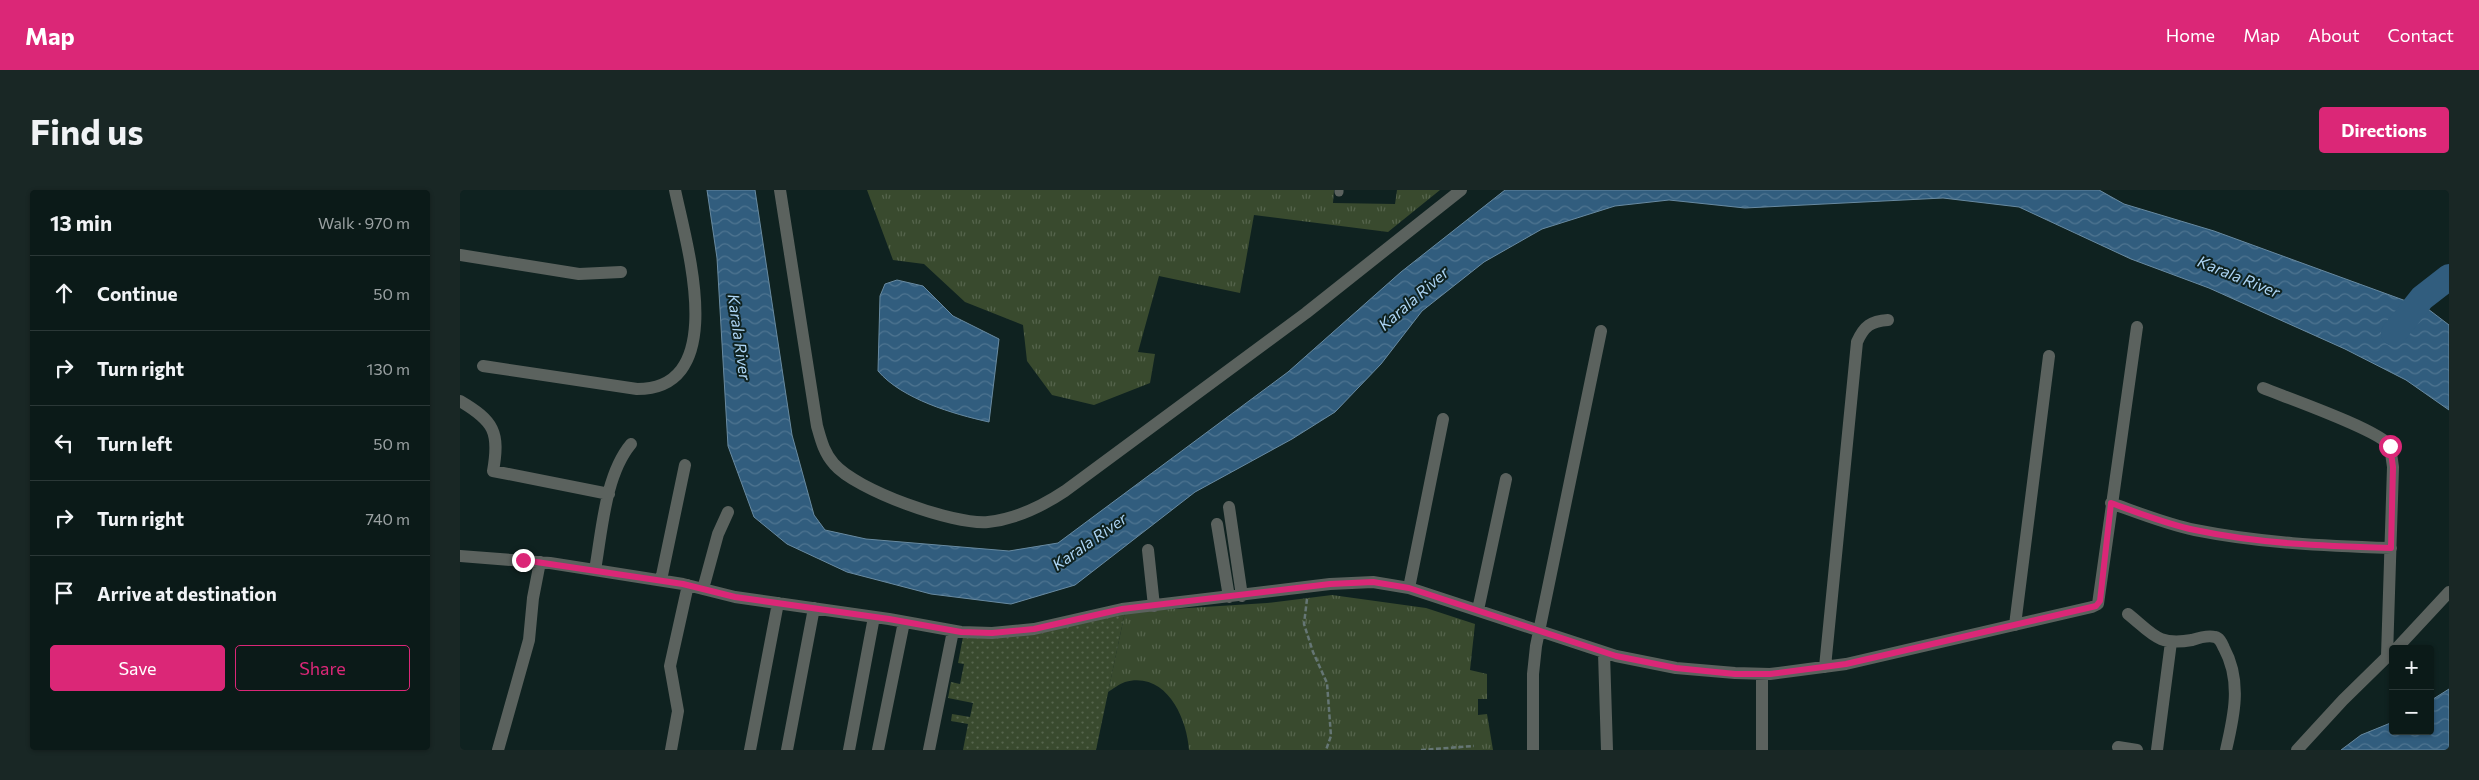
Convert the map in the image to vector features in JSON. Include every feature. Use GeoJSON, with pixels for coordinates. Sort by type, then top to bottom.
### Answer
{"type":"FeatureCollection","features":[{"type":"Feature","properties":{"kind":"street"},"geometry":{"type":"LineString","coordinates":[[483,366],[637,389],[663,384],[678,373],[684,365],[691,346],[696,320],[696,287],[675,190]]}},
{"type":"Feature","properties":{"kind":"street"},"geometry":{"type":"LineString","coordinates":[[780,190],[817,426],[826,453],[834,465],[866,487],[936,513],[974,522],[1010,518],[1032,510],[1065,492],[1306,314],[1461,190]]}},
{"type":"Feature","properties":{"kind":"street"},"geometry":{"type":"LineString","coordinates":[[460,255],[579,274],[621,272]]}},
{"type":"Feature","properties":{"kind":"street"},"geometry":{"type":"LineString","coordinates":[[1825,667],[1858,342],[1862,330],[1875,321],[1888,320]]}},
{"type":"Feature","properties":{"kind":"street"},"geometry":{"type":"LineString","coordinates":[[460,556],[540,562],[661,580],[735,597],[874,617],[953,631],[992,633],[1034,629],[1122,609],[1354,582],[1373,582],[1409,588],[1631,660],[1701,671],[1762,674],[1825,667],[1846,664],[2092,608],[2098,604],[2137,327]]}},
{"type":"Feature","properties":{"kind":"street"},"geometry":{"type":"LineString","coordinates":[[1533,750],[1533,674],[1539,630],[1601,331]]}},
{"type":"Feature","properties":{"kind":"street"},"geometry":{"type":"LineString","coordinates":[[2015,625],[2049,356]]}},
{"type":"Feature","properties":{"kind":"street"},"geometry":{"type":"LineString","coordinates":[[2263,388],[2330,414],[2388,442],[2392,453],[2392,645]]}},
{"type":"Feature","properties":{"kind":"street"},"geometry":{"type":"LineString","coordinates":[[460,401],[478,412],[496,437],[497,444],[493,471],[609,494]]}},
{"type":"Feature","properties":{"kind":"street"},"geometry":{"type":"LineString","coordinates":[[1409,588],[1443,419]]}},
{"type":"Feature","properties":{"kind":"street"},"geometry":{"type":"LineString","coordinates":[[595,570],[609,494],[617,467],[631,444]]}},
{"type":"Feature","properties":{"kind":"street"},"geometry":{"type":"LineString","coordinates":[[661,580],[685,465]]}},
{"type":"Feature","properties":{"kind":"street"},"geometry":{"type":"LineString","coordinates":[[1478,610],[1506,480]]}},
{"type":"Feature","properties":{"kind":"street"},"geometry":{"type":"LineString","coordinates":[[2111,503],[2193,529],[2243,538],[2292,544],[2391,548]]}},
{"type":"Feature","properties":{"kind":"street"},"geometry":{"type":"LineString","coordinates":[[1229,506],[1236,597]]}},
{"type":"Feature","properties":{"kind":"street"},"geometry":{"type":"LineString","coordinates":[[703,589],[718,534],[728,512]]}},
{"type":"Feature","properties":{"kind":"street"},"geometry":{"type":"LineString","coordinates":[[1217,524],[1236,597]]}},
{"type":"Feature","properties":{"kind":"street"},"geometry":{"type":"LineString","coordinates":[[1148,550],[1154,606]]}},
{"type":"Feature","properties":{"kind":"street"},"geometry":{"type":"LineString","coordinates":[[498,750],[530,640],[533,598],[540,562]]}},
{"type":"Feature","properties":{"kind":"street"},"geometry":{"type":"LineString","coordinates":[[671,750],[678,710],[670,666],[688,585]]}},
{"type":"Feature","properties":{"kind":"street"},"geometry":{"type":"LineString","coordinates":[[2399,645],[2449,592]]}},
{"type":"Feature","properties":{"kind":"street"},"geometry":{"type":"LineString","coordinates":[[750,750],[778,603]]}},
{"type":"Feature","properties":{"kind":"street"},"geometry":{"type":"LineString","coordinates":[[787,750],[814,608]]}},
{"type":"Feature","properties":{"kind":"street"},"geometry":{"type":"LineString","coordinates":[[2128,614],[2158,639],[2171,642],[2214,637],[2220,640],[2228,655],[2236,682],[2232,726],[2226,750]]}},
{"type":"Feature","properties":{"kind":"street"},"geometry":{"type":"LineString","coordinates":[[848,750],[874,617]]}},
{"type":"Feature","properties":{"kind":"street"},"geometry":{"type":"LineString","coordinates":[[878,750],[904,622]]}},
{"type":"Feature","properties":{"kind":"street"},"geometry":{"type":"LineString","coordinates":[[929,750],[953,631]]}},
{"type":"Feature","properties":{"kind":"street"},"geometry":{"type":"LineString","coordinates":[[2157,750],[2171,642]]}},
{"type":"Feature","properties":{"kind":"street"},"geometry":{"type":"LineString","coordinates":[[1604,652],[1607,750]]}},
{"type":"Feature","properties":{"kind":"street"},"geometry":{"type":"LineString","coordinates":[[2297,750],[2389,655]]}},
{"type":"Feature","properties":{"kind":"street"},"geometry":{"type":"LineString","coordinates":[[1762,674],[1762,750]]}},
{"type":"Feature","properties":{"kind":"street"},"geometry":{"type":"LineString","coordinates":[[2118,747],[2137,750]]}},
{"type":"Feature","properties":{"kind":"path"},"geometry":{"type":"LineString","coordinates":[[1308,587],[1304,624],[1327,683],[1331,736],[1326,750]]}},
{"type":"Feature","properties":{"kind":"path"},"geometry":{"type":"LineString","coordinates":[[1421,750],[1474,746]]}},
{"type":"Feature","properties":{"kind":"green space"},"geometry":{"type":"Polygon","coordinates":[[[867,190],[1334,190],[1333,203],[1395,204],[1397,190],[1440,190],[1388,232],[1254,215],[1240,293],[1159,276],[1138,352],[1155,354],[1150,383],[1094,405],[1052,395],[1027,361],[1023,325],[965,302],[924,264],[893,260],[867,190]]]}},
{"type":"Feature","properties":{"kind":"green space"},"geometry":{"type":"Polygon","coordinates":[[[1332,595],[1426,608],[1475,624],[1470,670],[1487,674],[1487,699],[1478,699],[1478,715],[1487,714],[1493,750],[1189,750],[1184,724],[1179,712],[1163,690],[1152,683],[1139,680],[1125,682],[1108,692],[1125,612],[1267,603],[1332,595]]]}},
{"type":"Feature","properties":{"kind":"green space"},"geometry":{"type":"Polygon","coordinates":[[[1125,612],[1096,750],[963,750],[968,724],[951,721],[952,714],[970,717],[973,703],[948,698],[951,682],[960,684],[964,664],[958,663],[963,637],[1125,612]]]}},
{"type":"Feature","properties":{"kind":"water","name":"Karala River"},"geometry":{"type":"Polygon","coordinates":[[[707,190],[755,190],[792,435],[814,515],[825,530],[866,539],[1009,551],[1058,543],[1288,372],[1401,272],[1505,190],[2099,190],[2124,204],[2214,231],[2428,309],[2449,325],[2449,410],[2406,380],[2345,349],[2209,288],[2131,259],[2019,207],[1943,198],[1745,208],[1669,200],[1615,206],[1542,229],[1484,262],[1422,311],[1381,364],[1335,412],[1292,439],[1195,492],[1075,585],[1011,604],[931,594],[847,572],[787,544],[754,517],[728,446],[717,258],[707,190]]]}},
{"type":"Feature","properties":{"kind":"water"},"geometry":{"type":"Polygon","coordinates":[[[897,280],[923,286],[953,316],[999,339],[989,422],[960,415],[929,404],[900,390],[878,371],[880,296],[885,284],[897,280]]]}},
{"type":"Feature","properties":{"kind":"water"},"geometry":{"type":"Polygon","coordinates":[[[2449,689],[2449,750],[2341,750],[2361,735],[2389,724],[2389,735],[2434,735],[2434,698],[2449,689]]]}},
{"type":"Feature","properties":{"kind":"waterway"},"geometry":{"type":"LineString","coordinates":[[2394,333],[2422,298],[2449,277]]}},
{"type":"Feature","properties":{"kind":"route"},"geometry":{"type":"LineString","coordinates":[[523,560],[683,584],[735,597],[889,619],[961,632],[992,633],[1034,629],[1122,609],[1330,584],[1373,582],[1409,588],[1462,604],[1631,660],[1710,672],[1770,674],[1846,664],[2096,606],[2100,601],[2111,503],[2193,529],[2243,538],[2292,544],[2391,548],[2393,467],[2390,446]]}}]}
